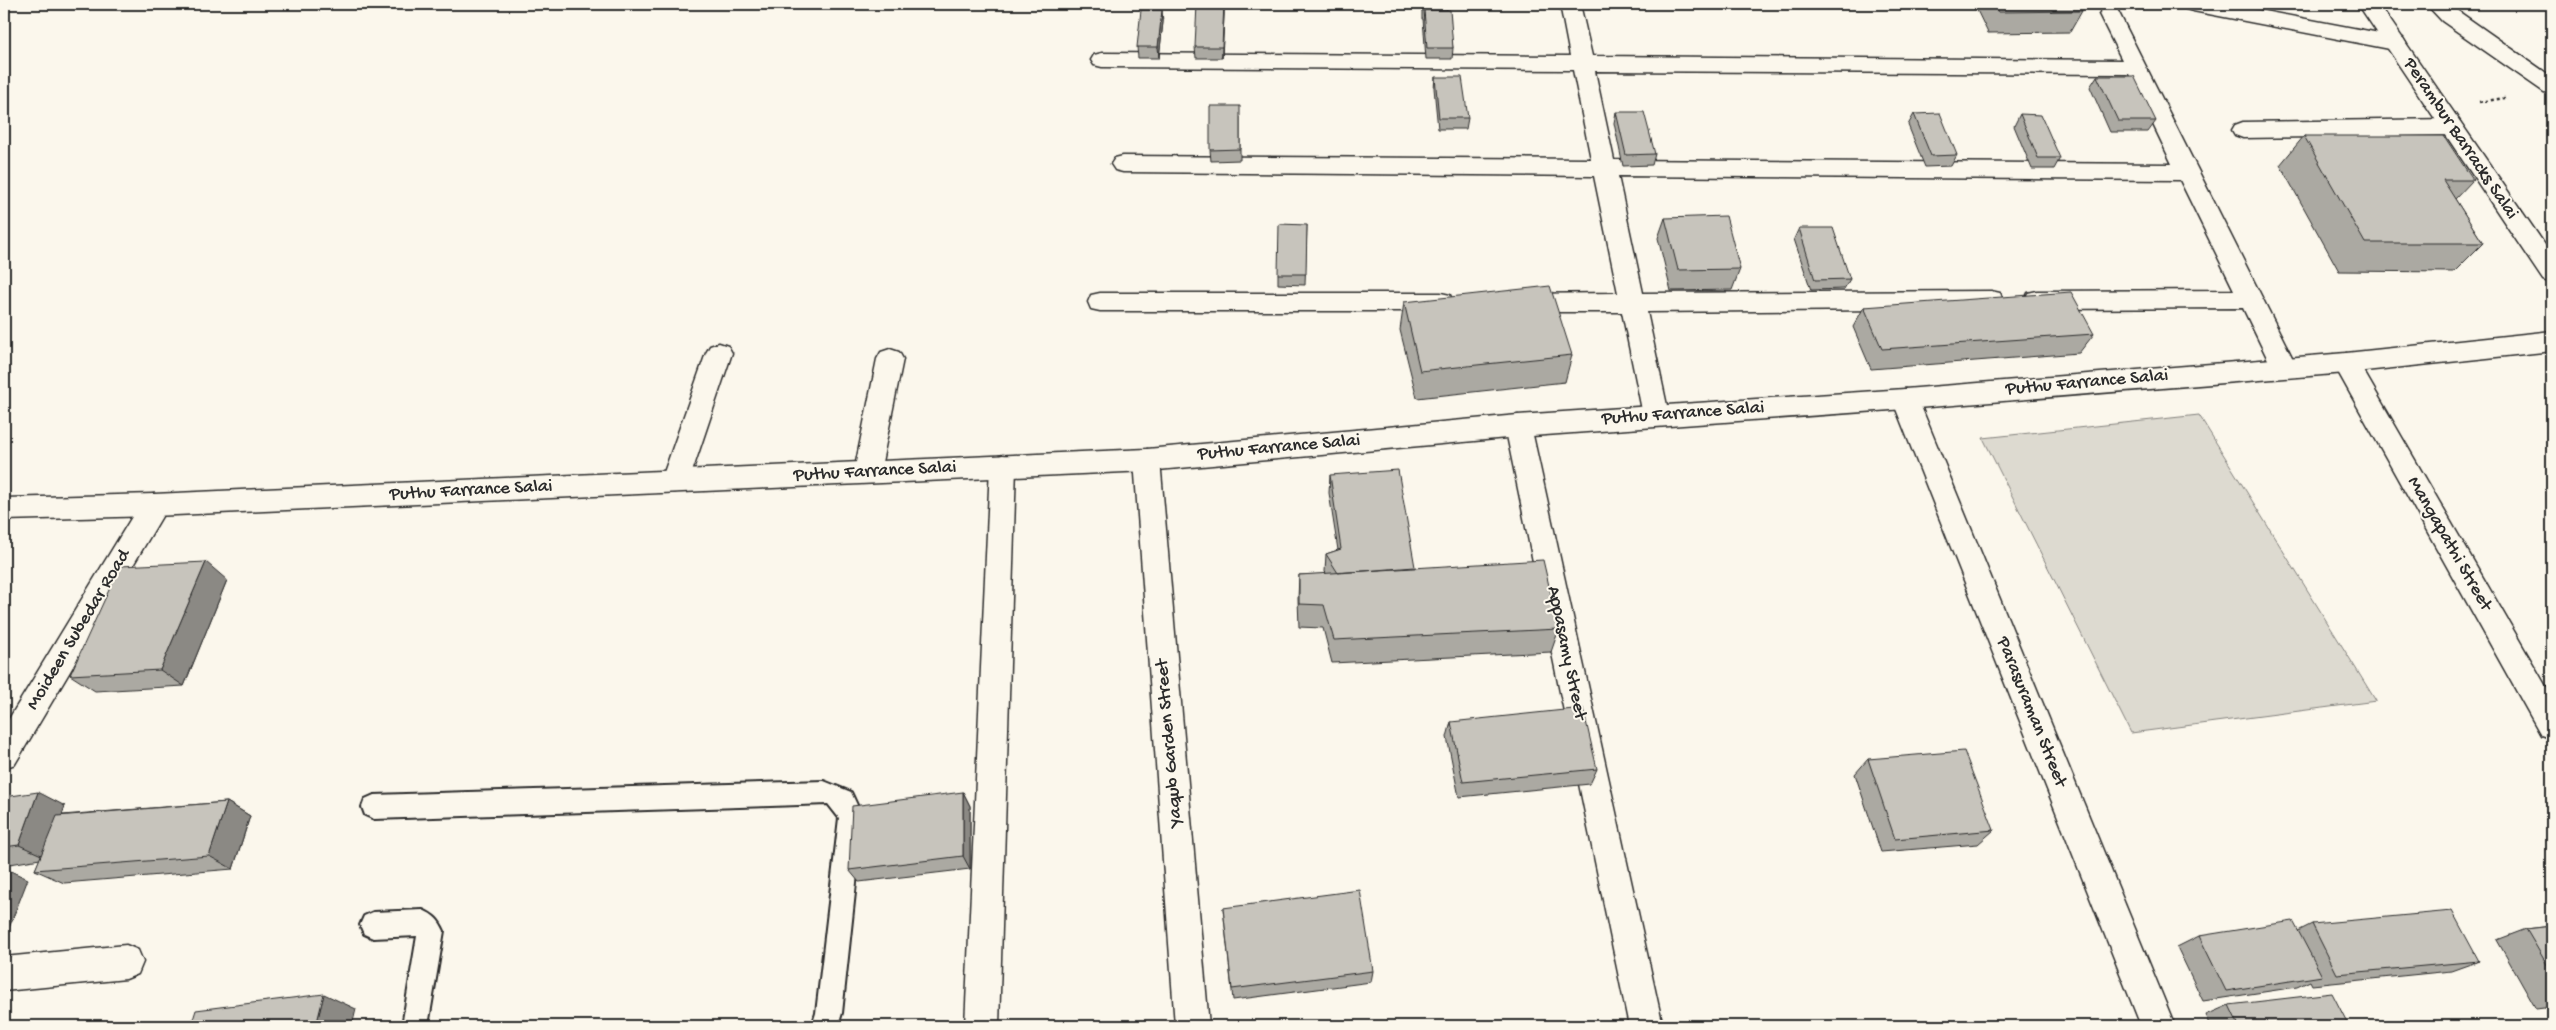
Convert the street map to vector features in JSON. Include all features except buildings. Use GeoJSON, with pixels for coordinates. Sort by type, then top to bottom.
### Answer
{"type":"FeatureCollection","features":[{"type":"Feature","properties":{"kind":"street"},"geometry":{"type":"LineString","coordinates":[[1570,4],[1656,415]]}},
{"type":"Feature","properties":{"kind":"street"},"geometry":{"type":"LineString","coordinates":[[2193,4],[2395,43]]}},
{"type":"Feature","properties":{"kind":"street","name":"Perambur Barracks Salai"},"geometry":{"type":"LineString","coordinates":[[2368,4],[2552,274]]}},
{"type":"Feature","properties":{"kind":"street"},"geometry":{"type":"LineString","coordinates":[[2436,4],[2449,16],[2552,87]]}},
{"type":"Feature","properties":{"kind":"street"},"geometry":{"type":"LineString","coordinates":[[2110,14],[2134,67],[2284,367]]}},
{"type":"Feature","properties":{"kind":"street"},"geometry":{"type":"LineString","coordinates":[[1102,60],[2134,67]]}},
{"type":"Feature","properties":{"kind":"street"},"geometry":{"type":"LineString","coordinates":[[2243,130],[2452,127]]}},
{"type":"Feature","properties":{"kind":"street"},"geometry":{"type":"LineString","coordinates":[[1123,164],[2187,172]]}},
{"type":"Feature","properties":{"kind":"street"},"geometry":{"type":"LineString","coordinates":[[1495,302],[1632,303],[2249,299]]}},
{"type":"Feature","properties":{"kind":"street"},"geometry":{"type":"LineString","coordinates":[[1100,302],[1465,302]]}},
{"type":"Feature","properties":{"kind":"street","name":"Puthu Farrance Salai"},"geometry":{"type":"LineString","coordinates":[[4,509],[154,505],[1147,460],[1518,426],[1905,399],[2346,363],[2552,340]]}},
{"type":"Feature","properties":{"kind":"street"},"geometry":{"type":"LineString","coordinates":[[676,481],[719,353]]}},
{"type":"Feature","properties":{"kind":"street"},"geometry":{"type":"LineString","coordinates":[[867,472],[890,358]]}},
{"type":"Feature","properties":{"kind":"street","name":"Mangapathi Street"},"geometry":{"type":"LineString","coordinates":[[2346,363],[2552,725]]}},
{"type":"Feature","properties":{"kind":"street","name":"Parasuraman Street"},"geometry":{"type":"LineString","coordinates":[[1905,399],[2158,1026]]}},
{"type":"Feature","properties":{"kind":"street","name":"Appasamy Street"},"geometry":{"type":"LineString","coordinates":[[1518,426],[1646,1026]]}},
{"type":"Feature","properties":{"kind":"street","name":"Yaqub Garden Street"},"geometry":{"type":"LineString","coordinates":[[1147,460],[1192,1026]]}},
{"type":"Feature","properties":{"kind":"street"},"geometry":{"type":"LineString","coordinates":[[982,1026],[1003,466]]}},
{"type":"Feature","properties":{"kind":"street","name":"Moideen Subedar Road"},"geometry":{"type":"LineString","coordinates":[[4,754],[154,505]]}},
{"type":"Feature","properties":{"kind":"street"},"geometry":{"type":"LineString","coordinates":[[4,974],[126,962]]}},
{"type":"Feature","properties":{"kind":"lane"},"geometry":{"type":"LineString","coordinates":[[374,806],[824,792],[834,794],[842,798],[851,818],[829,1013],[825,1026]]}},
{"type":"Feature","properties":{"kind":"lane"},"geometry":{"type":"LineString","coordinates":[[373,925],[423,923],[431,931],[415,1026]]}},
{"type":"Feature","properties":{"kind":"path"},"geometry":{"type":"LineString","coordinates":[[2438,105],[2513,97]]}},
{"type":"Feature","properties":{"kind":"shaded area"},"geometry":{"type":"Polygon","coordinates":[[[2199,415],[2376,701],[2131,733],[1983,438],[2199,415]]]}}]}
